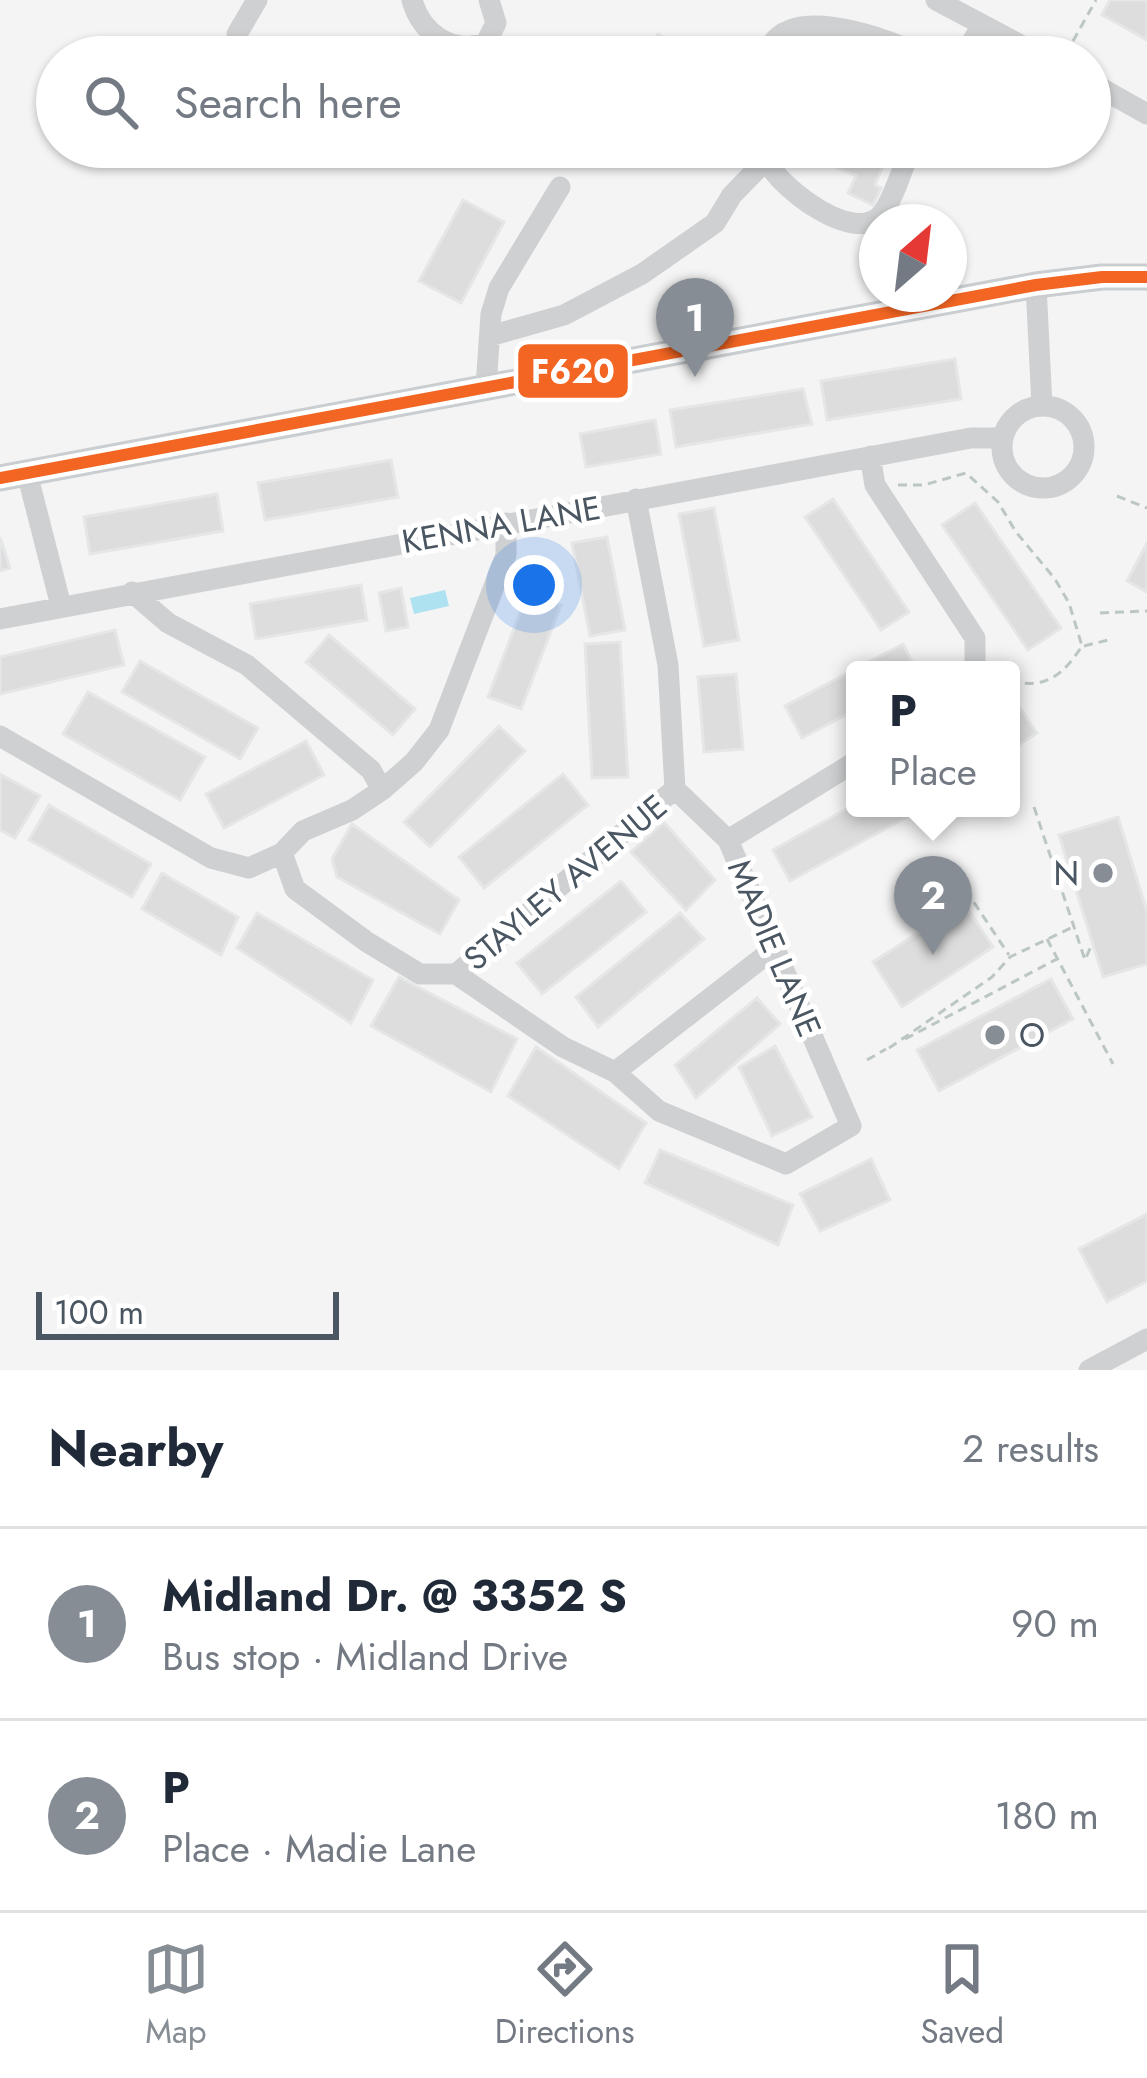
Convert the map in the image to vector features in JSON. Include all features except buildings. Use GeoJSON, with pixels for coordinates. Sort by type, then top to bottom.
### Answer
{"type":"FeatureCollection","features":[{"type":"Feature","properties":{"kind":"main road"},"geometry":{"type":"LineString","coordinates":[[14,476],[1036,285],[1147,277]]}},
{"type":"Feature","properties":{"kind":"street"},"geometry":{"type":"LineString","coordinates":[[237,34],[257,0]]}},
{"type":"Feature","properties":{"kind":"street"},"geometry":{"type":"LineString","coordinates":[[412,0],[416,14],[436,36]]}},
{"type":"Feature","properties":{"kind":"street"},"geometry":{"type":"LineString","coordinates":[[489,0],[496,23],[491,36]]}},
{"type":"Feature","properties":{"kind":"street"},"geometry":{"type":"LineString","coordinates":[[946,2],[1003,36]]}},
{"type":"Feature","properties":{"kind":"street"},"geometry":{"type":"LineString","coordinates":[[770,36],[789,16],[814,5],[879,36]]}},
{"type":"Feature","properties":{"kind":"street"},"geometry":{"type":"LineString","coordinates":[[975,36],[982,25]]}},
{"type":"Feature","properties":{"kind":"street"},"geometry":{"type":"LineString","coordinates":[[1111,94],[1147,114]]}},
{"type":"Feature","properties":{"kind":"street"},"geometry":{"type":"LineString","coordinates":[[490,336],[564,315],[642,274],[715,223],[753,168]]}},
{"type":"Feature","properties":{"kind":"street"},"geometry":{"type":"LineString","coordinates":[[778,168],[800,198],[845,222],[863,225],[881,216],[902,168]]}},
{"type":"Feature","properties":{"kind":"street"},"geometry":{"type":"LineString","coordinates":[[486,387],[499,288],[560,187]]}},
{"type":"Feature","properties":{"kind":"street"},"geometry":{"type":"LineString","coordinates":[[1036,285],[1042,406]]}},
{"type":"Feature","properties":{"kind":"street"},"geometry":{"type":"LineString","coordinates":[[1042,406],[1067,413],[1083,437],[1084,454],[1070,478],[1046,488],[1019,480],[1005,463],[1003,438],[1015,417],[1042,406]]}},
{"type":"Feature","properties":{"kind":"street","name":"KENNA LANE"},"geometry":{"type":"LineString","coordinates":[[0,620],[870,456],[971,438],[1003,438]]}},
{"type":"Feature","properties":{"kind":"street"},"geometry":{"type":"LineString","coordinates":[[870,456],[875,485],[975,638],[975,661]]}},
{"type":"Feature","properties":{"kind":"street"},"geometry":{"type":"LineString","coordinates":[[14,476],[61,605]]}},
{"type":"Feature","properties":{"kind":"street"},"geometry":{"type":"LineString","coordinates":[[636,500],[668,665],[675,790]]}},
{"type":"Feature","properties":{"kind":"street"},"geometry":{"type":"LineString","coordinates":[[0,736],[212,858],[249,868],[283,853],[303,831],[352,810],[382,790],[414,762],[439,730],[506,555],[506,523]]}},
{"type":"Feature","properties":{"kind":"street"},"geometry":{"type":"LineString","coordinates":[[132,592],[168,622],[247,665],[370,770],[382,790]]}},
{"type":"Feature","properties":{"kind":"street"},"geometry":{"type":"LineString","coordinates":[[728,840],[846,768]]}},
{"type":"Feature","properties":{"kind":"street","name":"MADIE LANE"},"geometry":{"type":"LineString","coordinates":[[615,1072],[659,1111],[786,1164],[850,1126],[728,840],[675,790]]}},
{"type":"Feature","properties":{"kind":"street","name":"STAYLEY AVENUE"},"geometry":{"type":"LineString","coordinates":[[456,974],[675,790]]}},
{"type":"Feature","properties":{"kind":"street"},"geometry":{"type":"LineString","coordinates":[[283,853],[296,889],[367,942],[420,974],[456,974],[563,1047],[615,1072],[775,948]]}},
{"type":"Feature","properties":{"kind":"street"},"geometry":{"type":"LineString","coordinates":[[1089,1370],[1147,1339]]}},
{"type":"Feature","properties":{"kind":"path"},"geometry":{"type":"LineString","coordinates":[[1076,36],[1096,0]]}},
{"type":"Feature","properties":{"kind":"path"},"geometry":{"type":"LineString","coordinates":[[875,485],[924,485],[966,473],[988,489],[1070,603],[1082,646]]}},
{"type":"Feature","properties":{"kind":"path"},"geometry":{"type":"LineString","coordinates":[[1118,496],[1147,508]]}},
{"type":"Feature","properties":{"kind":"path"},"geometry":{"type":"LineString","coordinates":[[1100,613],[1147,610]]}},
{"type":"Feature","properties":{"kind":"path"},"geometry":{"type":"LineString","coordinates":[[1020,683],[1059,676],[1082,646],[1108,640]]}},
{"type":"Feature","properties":{"kind":"path"},"geometry":{"type":"LineString","coordinates":[[1034,807],[1084,960],[1092,944]]}},
{"type":"Feature","properties":{"kind":"path"},"geometry":{"type":"LineString","coordinates":[[949,865],[1010,957]]}},
{"type":"Feature","properties":{"kind":"path"},"geometry":{"type":"LineString","coordinates":[[889,1048],[992,977],[1010,957],[1073,927]]}},
{"type":"Feature","properties":{"kind":"path"},"geometry":{"type":"LineString","coordinates":[[1046,938],[1113,1064]]}},
{"type":"Feature","properties":{"kind":"path"},"geometry":{"type":"LineString","coordinates":[[867,1060],[1057,959]]}},
{"type":"Feature","properties":{"kind":"water"},"geometry":{"type":"Polygon","coordinates":[[[445,590],[449,606],[414,614],[410,598],[445,590]]]}},
{"type":"Feature","properties":{"kind":"transit line","name":"F620"},"geometry":{"type":"LineString","coordinates":[[0,478],[1036,285],[1147,277]]}},
{"type":"Feature","properties":{"kind":"place","name":"Midland Dr. @ 3352 S"},"geometry":{"type":"Point","coordinates":[695,377]}},
{"type":"Feature","properties":{"kind":"place","name":"N"},"geometry":{"type":"Point","coordinates":[1103,873]}},
{"type":"Feature","properties":{"kind":"place","name":"P"},"geometry":{"type":"Point","coordinates":[933,955]}},
{"type":"Feature","properties":{"kind":"place","name":"O"},"geometry":{"type":"Point","coordinates":[995,1035]}}]}
